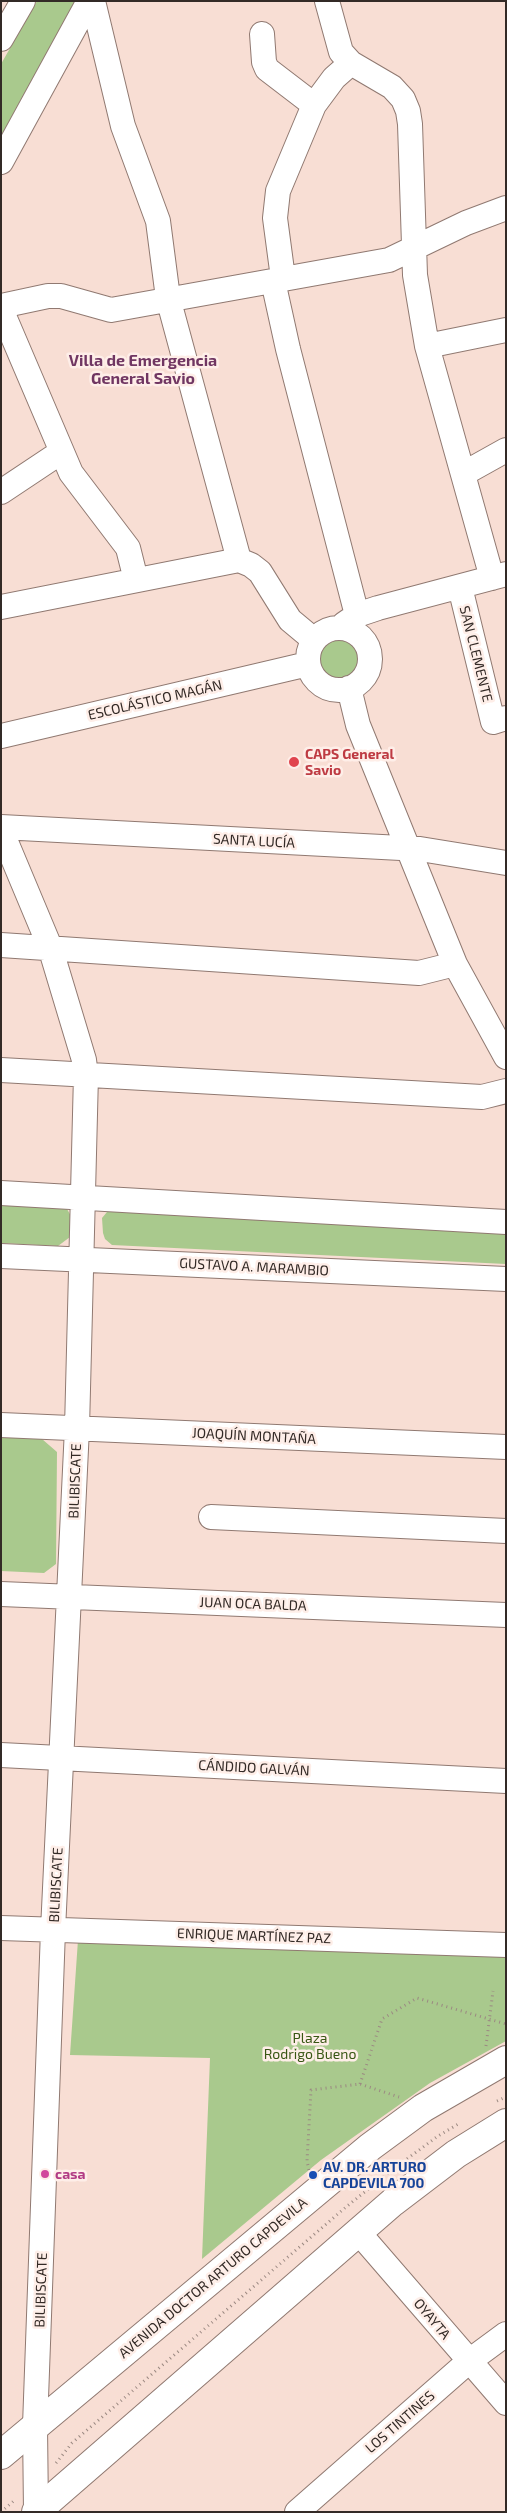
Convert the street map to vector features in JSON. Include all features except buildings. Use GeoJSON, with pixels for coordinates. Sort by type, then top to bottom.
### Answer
{"type":"FeatureCollection","features":[{"type":"Feature","properties":{"kind":"main road","name":"AVENIDA DOCTOR ARTURO CAPDEVILA"},"geometry":{"type":"LineString","coordinates":[[1,2455],[370,2147],[496,2054]]}},
{"type":"Feature","properties":{"kind":"main road"},"geometry":{"type":"LineString","coordinates":[[36,2512],[393,2202],[456,2154],[500,2113]]}},
{"type":"Feature","properties":{"kind":"street"},"geometry":{"type":"LineString","coordinates":[[1,39],[23,1]]}},
{"type":"Feature","properties":{"kind":"street"},"geometry":{"type":"LineString","coordinates":[[1,162],[89,1]]}},
{"type":"Feature","properties":{"kind":"street"},"geometry":{"type":"LineString","coordinates":[[93,1],[123,126],[158,221],[168,298],[240,560]]}},
{"type":"Feature","properties":{"kind":"street"},"geometry":{"type":"LineString","coordinates":[[327,1],[336,42],[341,52],[352,63],[392,87],[403,99],[408,111],[415,275],[427,346],[463,474],[499,576],[359,617],[321,633],[314,640],[309,650],[308,664],[315,680],[334,690],[349,688],[362,680],[368,672],[369,632],[359,617],[296,377],[278,280],[275,202],[314,106],[334,78],[352,63]]}},
{"type":"Feature","properties":{"kind":"street"},"geometry":{"type":"LineString","coordinates":[[262,34],[267,69],[314,106]]}},
{"type":"Feature","properties":{"kind":"street"},"geometry":{"type":"LineString","coordinates":[[136,580],[128,548],[83,492],[62,452],[1,308],[61,296],[111,310],[168,298],[389,260],[414,250],[466,223],[506,208]]}},
{"type":"Feature","properties":{"kind":"street"},"geometry":{"type":"LineString","coordinates":[[427,346],[506,330]]}},
{"type":"Feature","properties":{"kind":"street"},"geometry":{"type":"LineString","coordinates":[[463,474],[506,450]]}},
{"type":"Feature","properties":{"kind":"street"},"geometry":{"type":"LineString","coordinates":[[1,492],[62,452]]}},
{"type":"Feature","properties":{"kind":"street"},"geometry":{"type":"LineString","coordinates":[[1,607],[240,560],[260,572],[290,620],[314,640]]}},
{"type":"Feature","properties":{"kind":"street","name":"SAN CLEMENTE"},"geometry":{"type":"LineString","coordinates":[[460,587],[499,720]]}},
{"type":"Feature","properties":{"kind":"street"},"geometry":{"type":"LineString","coordinates":[[359,617],[351,630],[360,635],[370,652]]}},
{"type":"Feature","properties":{"kind":"street","name":"ESCOLÁSTICO MAGÁN"},"geometry":{"type":"LineString","coordinates":[[1,736],[308,664]]}},
{"type":"Feature","properties":{"kind":"street"},"geometry":{"type":"LineString","coordinates":[[349,688],[358,725],[407,849],[456,964],[506,1057]]}},
{"type":"Feature","properties":{"kind":"street","name":"SANTA LUCÍA"},"geometry":{"type":"LineString","coordinates":[[1,829],[430,850],[506,863]]}},
{"type":"Feature","properties":{"kind":"street","name":"BILIBISCATE"},"geometry":{"type":"LineString","coordinates":[[1,829],[50,948],[82,1052],[86,1075],[71,1597],[53,1930],[35,2426],[36,2512]]}},
{"type":"Feature","properties":{"kind":"street"},"geometry":{"type":"LineString","coordinates":[[1,945],[419,973],[456,964]]}},
{"type":"Feature","properties":{"kind":"street"},"geometry":{"type":"LineString","coordinates":[[1,1070],[482,1097],[506,1091]]}},
{"type":"Feature","properties":{"kind":"street"},"geometry":{"type":"LineString","coordinates":[[1,1193],[506,1222]]}},
{"type":"Feature","properties":{"kind":"street","name":"GUSTAVO A. MARAMBIO"},"geometry":{"type":"LineString","coordinates":[[1,1256],[506,1279]]}},
{"type":"Feature","properties":{"kind":"street","name":"JOAQUÍN MONTAÑA"},"geometry":{"type":"LineString","coordinates":[[1,1425],[506,1447]]}},
{"type":"Feature","properties":{"kind":"street"},"geometry":{"type":"LineString","coordinates":[[211,1517],[506,1531]]}},
{"type":"Feature","properties":{"kind":"street","name":"JUAN OCA BALDA"},"geometry":{"type":"LineString","coordinates":[[1,1594],[506,1614]]}},
{"type":"Feature","properties":{"kind":"street","name":"CÁNDIDO GALVÁN"},"geometry":{"type":"LineString","coordinates":[[1,1755],[506,1781]]}},
{"type":"Feature","properties":{"kind":"street","name":"ENRIQUE MARTÍNEZ PAZ"},"geometry":{"type":"LineString","coordinates":[[1,1928],[506,1945]]}},
{"type":"Feature","properties":{"kind":"street","name":"OYAYTA"},"geometry":{"type":"LineString","coordinates":[[359,2233],[468,2362],[506,2403]]}},
{"type":"Feature","properties":{"kind":"street","name":"LOS TINTINES"},"geometry":{"type":"LineString","coordinates":[[297,2512],[468,2362],[506,2334]]}},
{"type":"Feature","properties":{"kind":"path"},"geometry":{"type":"LineString","coordinates":[[493,1991],[489,2019],[496,2054]]}},
{"type":"Feature","properties":{"kind":"path"},"geometry":{"type":"LineString","coordinates":[[360,2084],[382,2020],[417,1998],[506,2024]]}},
{"type":"Feature","properties":{"kind":"path"},"geometry":{"type":"LineString","coordinates":[[338,2214],[311,2179],[307,2161],[311,2090],[360,2084],[399,2097],[408,2092]]}},
{"type":"Feature","properties":{"kind":"path"},"geometry":{"type":"LineString","coordinates":[[500,2113],[506,2097]]}},
{"type":"Feature","properties":{"kind":"path"},"geometry":{"type":"LineString","coordinates":[[2,2512],[36,2482],[72,2443],[338,2214],[392,2170],[438,2136],[462,2122]]}},
{"type":"Feature","properties":{"kind":"green space"},"geometry":{"type":"Polygon","coordinates":[[[37,1],[81,1],[1,142],[1,64],[37,1]]]}},
{"type":"Feature","properties":{"kind":"green space"},"geometry":{"type":"Polygon","coordinates":[[[339,638],[351,642],[357,648],[361,660],[357,672],[351,678],[339,682],[327,678],[321,672],[317,660],[321,648],[327,642],[339,638]]]}},
{"type":"Feature","properties":{"kind":"green space"},"geometry":{"type":"Polygon","coordinates":[[[1,1203],[67,1209],[71,1216],[70,1237],[58,1246],[1,1243],[1,1203]]]}},
{"type":"Feature","properties":{"kind":"green space"},"geometry":{"type":"Polygon","coordinates":[[[115,1210],[506,1232],[506,1264],[112,1245],[105,1239],[102,1218],[107,1212],[115,1210]]]}},
{"type":"Feature","properties":{"kind":"green space"},"geometry":{"type":"Polygon","coordinates":[[[1,1437],[42,1439],[57,1452],[56,1564],[44,1573],[1,1571],[1,1437]]]}},
{"type":"Feature","properties":{"kind":"green space","name":"Plaza Rodrigo Bueno"},"geometry":{"type":"Polygon","coordinates":[[[78,1940],[506,1953],[506,2041],[430,2083],[321,2160],[202,2259],[210,2058],[70,2055],[78,1940]]]}},
{"type":"Feature","properties":{"kind":"place","name":"CAPS General Savio"},"geometry":{"type":"Point","coordinates":[294,762]}},
{"type":"Feature","properties":{"kind":"place","name":"casa"},"geometry":{"type":"Point","coordinates":[45,2174]}},
{"type":"Feature","properties":{"kind":"place","name":"AV. DR. ARTURO CAPDEVILA 700"},"geometry":{"type":"Point","coordinates":[313,2175]}},
{"type":"Feature","properties":{"kind":"district","name":"Villa de Emergencia General Savio"},"geometry":{"type":"Point","coordinates":[143,370]}}]}
